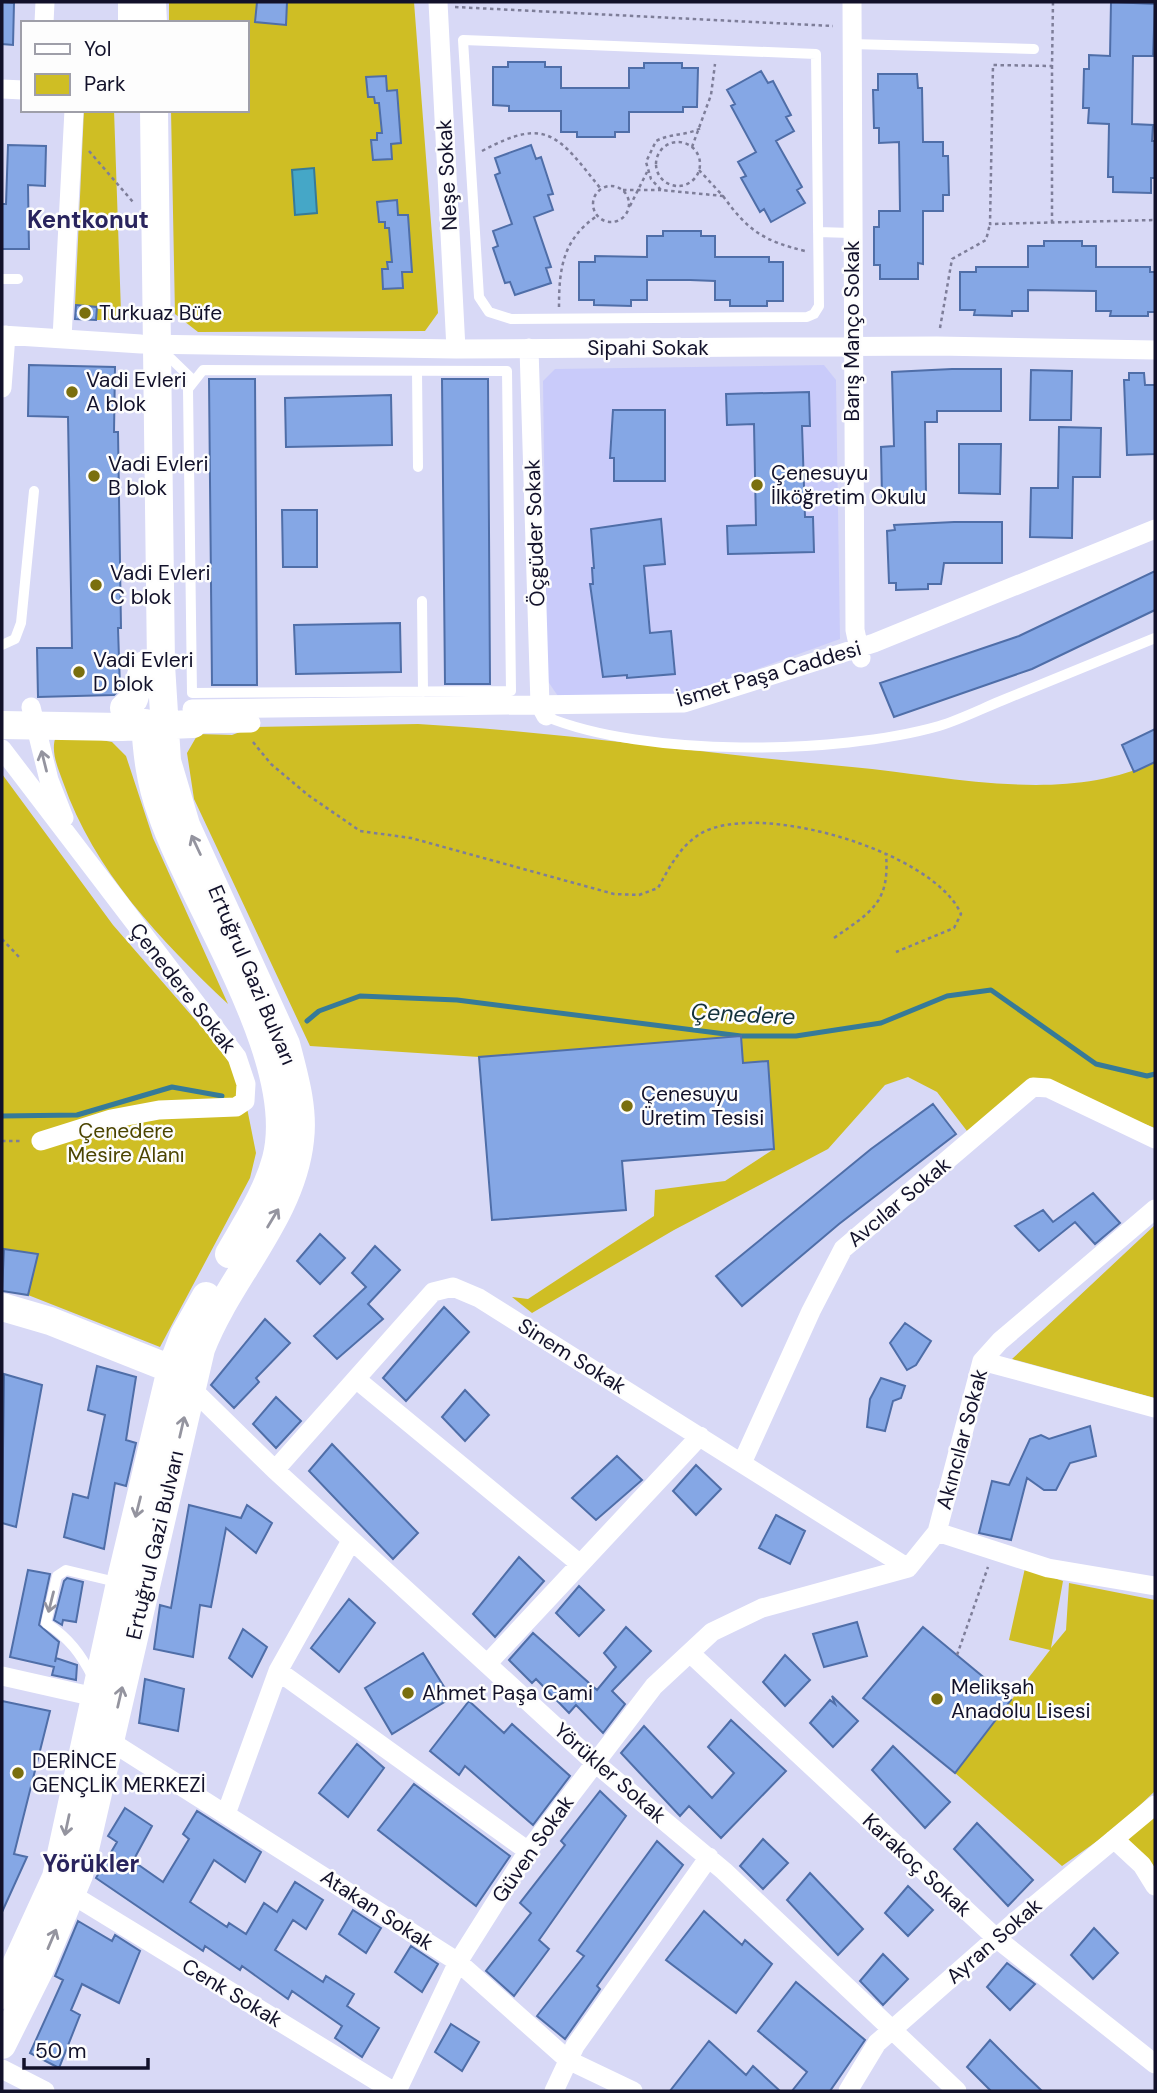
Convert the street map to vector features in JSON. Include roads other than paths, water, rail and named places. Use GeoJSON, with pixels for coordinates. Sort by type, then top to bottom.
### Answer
{"type":"FeatureCollection","features":[{"type":"Feature","properties":{"kind":"main road"},"geometry":{"type":"LineString","coordinates":[[132,2],[132,21]]}},
{"type":"Feature","properties":{"kind":"main road"},"geometry":{"type":"LineString","coordinates":[[152,2],[153,21]]}},
{"type":"Feature","properties":{"kind":"main road","name":"Ertuğrul Gazi Bulvarı"},"geometry":{"type":"LineString","coordinates":[[135,112],[137,207],[149,344]]}},
{"type":"Feature","properties":{"kind":"main road","name":"Ertuğrul Gazi Bulvarı"},"geometry":{"type":"LineString","coordinates":[[2,2045],[19,1966],[56,1877],[120,1583],[181,1379],[279,1207],[291,1180],[298,1154],[300,1117],[286,1044],[158,762],[144,717],[153,665],[149,344],[154,112]]}},
{"type":"Feature","properties":{"kind":"main road"},"geometry":{"type":"LineString","coordinates":[[153,665],[171,690],[192,717],[158,762],[136,742],[144,717],[134,699],[153,665]]}},
{"type":"Feature","properties":{"kind":"main road"},"geometry":{"type":"LineString","coordinates":[[2,705],[33,716]]}},
{"type":"Feature","properties":{"kind":"main road"},"geometry":{"type":"LineString","coordinates":[[2,724],[33,716],[192,717]]}},
{"type":"Feature","properties":{"kind":"main road"},"geometry":{"type":"LineString","coordinates":[[2,1307],[50,1321],[181,1379]]}},
{"type":"Feature","properties":{"kind":"main road","name":"Ertuğrul Gazi Bulvarı"},"geometry":{"type":"LineString","coordinates":[[2,1995],[19,1966],[71,1894],[79,1875],[110,1741],[181,1379]]}},
{"type":"Feature","properties":{"kind":"street"},"geometry":{"type":"LineString","coordinates":[[44,21],[45,2]]}},
{"type":"Feature","properties":{"kind":"street","name":"Barış Manço Sokak"},"geometry":{"type":"LineString","coordinates":[[852,2],[851,347],[855,630],[860,654]]}},
{"type":"Feature","properties":{"kind":"street","name":"Neşe Sokak"},"geometry":{"type":"LineString","coordinates":[[438,4],[456,349]]}},
{"type":"Feature","properties":{"kind":"street"},"geometry":{"type":"LineString","coordinates":[[2,89],[21,90]]}},
{"type":"Feature","properties":{"kind":"street"},"geometry":{"type":"LineString","coordinates":[[62,338],[74,112]]}},
{"type":"Feature","properties":{"kind":"street"},"geometry":{"type":"LineString","coordinates":[[2,388],[4,335]]}},
{"type":"Feature","properties":{"kind":"street","name":"Sipahi Sokak"},"geometry":{"type":"LineString","coordinates":[[4,335],[149,344],[456,349],[937,346],[1155,350]]}},
{"type":"Feature","properties":{"kind":"street","name":"Öçgüder Sokak"},"geometry":{"type":"LineString","coordinates":[[529,348],[543,710]]}},
{"type":"Feature","properties":{"kind":"street","name":"İsmet Paşa Caddesi"},"geometry":{"type":"LineString","coordinates":[[860,654],[1155,529]]}},
{"type":"Feature","properties":{"kind":"street","name":"İsmet Paşa Caddesi"},"geometry":{"type":"LineString","coordinates":[[192,717],[236,723],[684,703],[860,654],[1155,543]]}},
{"type":"Feature","properties":{"kind":"street","name":"İsmet Paşa Caddesi"},"geometry":{"type":"LineString","coordinates":[[192,717],[543,710]]}},
{"type":"Feature","properties":{"kind":"street","name":"Çenedere Sokak"},"geometry":{"type":"LineString","coordinates":[[33,716],[49,780],[77,848]]}},
{"type":"Feature","properties":{"kind":"street","name":"Çenedere Sokak"},"geometry":{"type":"LineString","coordinates":[[2,749],[237,1057],[246,1084],[245,1101],[236,1107],[159,1110],[111,1119],[41,1142]]}},
{"type":"Feature","properties":{"kind":"street","name":"Avcılar Sokak"},"geometry":{"type":"LineString","coordinates":[[742,1463],[811,1311],[843,1250],[1033,1087],[1048,1088],[1155,1139]]}},
{"type":"Feature","properties":{"kind":"street","name":"Akıncılar Sokak"},"geometry":{"type":"LineString","coordinates":[[908,1568],[937,1532],[982,1362],[1000,1341],[1155,1209]]}},
{"type":"Feature","properties":{"kind":"street","name":"Sinem Sokak"},"geometry":{"type":"LineString","coordinates":[[275,1470],[433,1292],[453,1287],[479,1298],[908,1568]]}},
{"type":"Feature","properties":{"kind":"street"},"geometry":{"type":"LineString","coordinates":[[982,1362],[1155,1408]]}},
{"type":"Feature","properties":{"kind":"street","name":"Yörükler Sokak"},"geometry":{"type":"LineString","coordinates":[[181,1379],[351,1541],[594,1762],[709,1857],[891,2032],[957,2091]]}},
{"type":"Feature","properties":{"kind":"street"},"geometry":{"type":"LineString","coordinates":[[356,1379],[580,1564]]}},
{"type":"Feature","properties":{"kind":"street"},"geometry":{"type":"LineString","coordinates":[[487,1664],[700,1436]]}},
{"type":"Feature","properties":{"kind":"street"},"geometry":{"type":"LineString","coordinates":[[937,1532],[1048,1568],[1155,1586]]}},
{"type":"Feature","properties":{"kind":"street"},"geometry":{"type":"LineString","coordinates":[[226,1814],[278,1671],[351,1541]]}},
{"type":"Feature","properties":{"kind":"street","name":"Güven Sokak"},"geometry":{"type":"LineString","coordinates":[[395,2091],[458,1962],[528,1851],[654,1686],[712,1632],[762,1608],[908,1568]]}},
{"type":"Feature","properties":{"kind":"street","name":"Karakoç Sokak"},"geometry":{"type":"LineString","coordinates":[[690,1653],[996,1938],[1155,2064]]}},
{"type":"Feature","properties":{"kind":"street"},"geometry":{"type":"LineString","coordinates":[[278,1671],[528,1851]]}},
{"type":"Feature","properties":{"kind":"street"},"geometry":{"type":"LineString","coordinates":[[2,1676],[96,1693]]}},
{"type":"Feature","properties":{"kind":"street","name":"Atakan Sokak"},"geometry":{"type":"LineString","coordinates":[[110,1741],[458,1962],[568,2060],[633,2091]]}},
{"type":"Feature","properties":{"kind":"street","name":"Ayran Sokak"},"geometry":{"type":"LineString","coordinates":[[848,2091],[877,2043],[996,1938],[1155,1805]]}},
{"type":"Feature","properties":{"kind":"street"},"geometry":{"type":"LineString","coordinates":[[1114,1839],[1142,1865],[1155,1886]]}},
{"type":"Feature","properties":{"kind":"street"},"geometry":{"type":"LineString","coordinates":[[554,2091],[568,2060],[709,1857]]}},
{"type":"Feature","properties":{"kind":"street","name":"Cenk Sokak"},"geometry":{"type":"LineString","coordinates":[[71,1894],[395,2091]]}},
{"type":"Feature","properties":{"kind":"street"},"geometry":{"type":"LineString","coordinates":[[2,2068],[45,2091]]}},
{"type":"Feature","properties":{"kind":"lane"},"geometry":{"type":"LineString","coordinates":[[850,35],[1034,49]]}},
{"type":"Feature","properties":{"kind":"lane"},"geometry":{"type":"LineString","coordinates":[[463,40],[816,54],[818,232],[818,306],[814,314],[807,317],[511,319],[489,312],[479,297],[463,40]]}},
{"type":"Feature","properties":{"kind":"lane"},"geometry":{"type":"LineString","coordinates":[[818,232],[851,233]]}},
{"type":"Feature","properties":{"kind":"lane"},"geometry":{"type":"LineString","coordinates":[[2,279],[18,279]]}},
{"type":"Feature","properties":{"kind":"lane"},"geometry":{"type":"LineString","coordinates":[[149,344],[194,381]]}},
{"type":"Feature","properties":{"kind":"lane"},"geometry":{"type":"LineString","coordinates":[[203,370],[417,371],[507,371],[511,691],[192,693],[188,389],[203,370]]}},
{"type":"Feature","properties":{"kind":"lane"},"geometry":{"type":"LineString","coordinates":[[417,371],[418,467]]}},
{"type":"Feature","properties":{"kind":"lane"},"geometry":{"type":"LineString","coordinates":[[2,645],[15,639],[21,623],[34,491]]}},
{"type":"Feature","properties":{"kind":"lane"},"geometry":{"type":"LineString","coordinates":[[422,601],[423,692]]}},
{"type":"Feature","properties":{"kind":"lane"},"geometry":{"type":"LineString","coordinates":[[543,710],[579,730],[652,742],[754,747],[886,738],[941,725],[1155,638]]}},
{"type":"Feature","properties":{"kind":"lane"},"geometry":{"type":"LineString","coordinates":[[96,1693],[80,1653],[64,1635],[46,1623],[57,1576],[66,1570],[120,1583]]}},
{"type":"Feature","properties":{"kind":"waterway","name":"Çenedere"},"geometry":{"type":"LineString","coordinates":[[307,1021],[319,1011],[360,996],[457,1000],[741,1036],[796,1036],[881,1023],[947,996],[991,990],[1096,1064],[1147,1076],[1155,1074]]}},
{"type":"Feature","properties":{"kind":"waterway"},"geometry":{"type":"LineString","coordinates":[[2,1116],[77,1115],[172,1087],[222,1096]]}},
{"type":"Feature","properties":{"kind":"place","name":"Turkuaz Büfe"},"geometry":{"type":"Point","coordinates":[85,313]}},
{"type":"Feature","properties":{"kind":"place","name":"Vadi Evleri A blok"},"geometry":{"type":"Point","coordinates":[72,392]}},
{"type":"Feature","properties":{"kind":"place","name":"Vadi Evleri B blok"},"geometry":{"type":"Point","coordinates":[94,476]}},
{"type":"Feature","properties":{"kind":"place","name":"Çenesuyu İlköğretim Okulu"},"geometry":{"type":"Point","coordinates":[757,485]}},
{"type":"Feature","properties":{"kind":"place","name":"Vadi Evleri C blok"},"geometry":{"type":"Point","coordinates":[96,585]}},
{"type":"Feature","properties":{"kind":"place","name":"Vadi Evleri D blok"},"geometry":{"type":"Point","coordinates":[79,672]}},
{"type":"Feature","properties":{"kind":"place","name":"Çenesuyu Üretim Tesisi"},"geometry":{"type":"Point","coordinates":[627,1106]}},
{"type":"Feature","properties":{"kind":"place","name":"Ahmet Paşa Cami"},"geometry":{"type":"Point","coordinates":[408,1693]}},
{"type":"Feature","properties":{"kind":"place","name":"Melikşah Anadolu Lisesi"},"geometry":{"type":"Point","coordinates":[937,1699]}},
{"type":"Feature","properties":{"kind":"place","name":"DERİNCE GENÇLİK MERKEZİ"},"geometry":{"type":"Point","coordinates":[18,1773]}},
{"type":"Feature","properties":{"kind":"district","name":"Kentkonut"},"geometry":{"type":"Point","coordinates":[88,220]}},
{"type":"Feature","properties":{"kind":"district","name":"Yörükler"},"geometry":{"type":"Point","coordinates":[91,1864]}},
{"type":"Feature","properties":{"kind":"park label","name":"Çenedere Mesire Alanı"},"geometry":{"type":"Point","coordinates":[126,1143]}}]}
